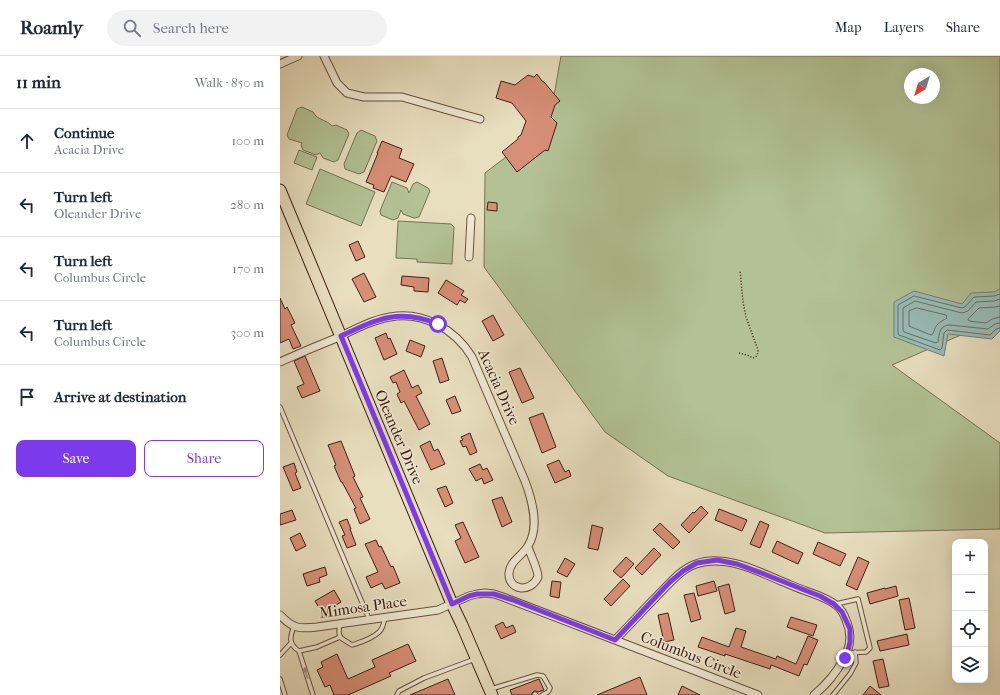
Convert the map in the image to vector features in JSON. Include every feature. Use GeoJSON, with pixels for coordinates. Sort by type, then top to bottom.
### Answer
{"type":"FeatureCollection","features":[{"type":"Feature","properties":{"kind":"main road","name":"Oleander Drive"},"geometry":{"type":"LineString","coordinates":[[280,190],[490,692]]}},
{"type":"Feature","properties":{"kind":"street"},"geometry":{"type":"LineString","coordinates":[[280,64],[298,56]]}},
{"type":"Feature","properties":{"kind":"street"},"geometry":{"type":"LineString","coordinates":[[324,56],[337,83],[348,93],[364,97],[402,97],[480,118]]}},
{"type":"Feature","properties":{"kind":"street"},"geometry":{"type":"LineString","coordinates":[[469,257],[471,218]]}},
{"type":"Feature","properties":{"kind":"street","name":"Acacia Drive"},"geometry":{"type":"LineString","coordinates":[[280,362],[384,318],[395,316],[407,316],[423,319],[438,324],[452,333],[463,343],[478,369],[530,494],[534,524],[531,538],[528,547],[515,561],[510,570],[510,578],[512,582],[520,588],[527,588],[531,586],[538,577],[537,570],[531,558],[528,547]]}},
{"type":"Feature","properties":{"kind":"street","name":"Columbus Circle"},"geometry":{"type":"LineString","coordinates":[[615,640],[683,571],[697,563],[708,561],[717,560],[737,564],[820,596],[834,604],[842,612],[850,629],[851,652],[819,693]]}},
{"type":"Feature","properties":{"kind":"street","name":"Columbus Circle"},"geometry":{"type":"LineString","coordinates":[[452,604],[477,594],[494,594],[758,695]]}},
{"type":"Feature","properties":{"kind":"street","name":"Mimosa Place"},"geometry":{"type":"LineString","coordinates":[[294,626],[303,629],[340,624],[438,610],[452,604]]}},
{"type":"Feature","properties":{"kind":"street"},"geometry":{"type":"LineString","coordinates":[[280,615],[294,626]]}},
{"type":"Feature","properties":{"kind":"lane"},"geometry":{"type":"LineString","coordinates":[[280,407],[369,619]]}},
{"type":"Feature","properties":{"kind":"lane"},"geometry":{"type":"LineString","coordinates":[[833,695],[850,674],[856,663],[851,652],[866,652],[870,648],[858,599],[834,604]]}},
{"type":"Feature","properties":{"kind":"lane"},"geometry":{"type":"LineString","coordinates":[[340,624],[340,637],[352,645],[369,639],[379,632],[383,626],[385,617]]}},
{"type":"Feature","properties":{"kind":"lane"},"geometry":{"type":"LineString","coordinates":[[294,626],[291,636],[291,643],[295,649],[299,651],[313,695]]}},
{"type":"Feature","properties":{"kind":"lane"},"geometry":{"type":"LineString","coordinates":[[299,651],[317,647],[340,637]]}},
{"type":"Feature","properties":{"kind":"lane"},"geometry":{"type":"LineString","coordinates":[[280,655],[291,643]]}},
{"type":"Feature","properties":{"kind":"lane"},"geometry":{"type":"LineString","coordinates":[[397,695],[399,692],[424,678],[476,659]]}},
{"type":"Feature","properties":{"kind":"lane"},"geometry":{"type":"LineString","coordinates":[[490,692],[511,683],[537,675],[543,676],[550,688],[548,692],[542,695]]}},
{"type":"Feature","properties":{"kind":"lane"},"geometry":{"type":"LineString","coordinates":[[528,678],[530,682]]}},
{"type":"Feature","properties":{"kind":"lane"},"geometry":{"type":"LineString","coordinates":[[280,679],[285,695]]}},
{"type":"Feature","properties":{"kind":"lane"},"geometry":{"type":"LineString","coordinates":[[511,683],[514,689]]}},
{"type":"Feature","properties":{"kind":"path"},"geometry":{"type":"LineString","coordinates":[[739,353],[753,358],[758,354],[758,350],[746,317],[740,270]]}},
{"type":"Feature","properties":{"kind":"green space"},"geometry":{"type":"Polygon","coordinates":[[[561,56],[1000,56],[1000,318],[892,365],[1000,443],[1000,529],[825,533],[668,476],[605,432],[484,267],[485,173],[549,124],[561,56]]]}},
{"type":"Feature","properties":{"kind":"green space"},"geometry":{"type":"Polygon","coordinates":[[[302,107],[313,112],[317,117],[332,126],[336,125],[347,130],[349,134],[338,160],[334,162],[323,158],[320,153],[316,155],[303,150],[301,145],[302,143],[289,139],[287,135],[297,109],[302,107]]]}},
{"type":"Feature","properties":{"kind":"green space"},"geometry":{"type":"Polygon","coordinates":[[[361,130],[375,136],[377,141],[364,172],[359,174],[345,169],[344,164],[357,133],[361,130]]]}},
{"type":"Feature","properties":{"kind":"green space"},"geometry":{"type":"Polygon","coordinates":[[[299,150],[317,157],[312,170],[294,163],[299,150]]]}},
{"type":"Feature","properties":{"kind":"green space"},"geometry":{"type":"Polygon","coordinates":[[[320,169],[375,192],[361,226],[306,204],[320,169]]]}},
{"type":"Feature","properties":{"kind":"green space"},"geometry":{"type":"Polygon","coordinates":[[[392,182],[407,188],[409,193],[413,184],[417,182],[428,188],[430,191],[419,217],[414,218],[403,214],[401,210],[398,218],[393,220],[381,215],[380,211],[392,182]]]}},
{"type":"Feature","properties":{"kind":"green space"},"geometry":{"type":"Polygon","coordinates":[[[398,221],[451,224],[454,227],[452,264],[417,262],[417,259],[396,258],[398,221]]]}},
{"type":"Feature","properties":{"kind":"water"},"geometry":{"type":"Polygon","coordinates":[[[1000,289],[1000,331],[992,339],[948,334],[944,356],[894,337],[894,302],[914,291],[962,304],[971,293],[994,292],[1000,289]]]}},
{"type":"Feature","properties":{"kind":"building"},"geometry":{"type":"Polygon","coordinates":[[[537,74],[560,101],[555,105],[551,117],[557,123],[548,151],[545,150],[517,172],[502,152],[518,139],[526,121],[512,103],[496,98],[501,81],[515,85],[528,75],[534,77],[537,74]]]}},
{"type":"Feature","properties":{"kind":"building"},"geometry":{"type":"Polygon","coordinates":[[[382,141],[402,149],[399,158],[414,164],[406,182],[391,176],[384,192],[373,188],[374,185],[366,182],[382,141]]]}},
{"type":"Feature","properties":{"kind":"building"},"geometry":{"type":"Polygon","coordinates":[[[488,202],[497,203],[497,211],[487,210],[488,202]]]}},
{"type":"Feature","properties":{"kind":"building"},"geometry":{"type":"Polygon","coordinates":[[[358,241],[365,257],[356,261],[349,245],[358,241]]]}},
{"type":"Feature","properties":{"kind":"building"},"geometry":{"type":"Polygon","coordinates":[[[364,273],[376,297],[364,302],[352,279],[364,273]]]}},
{"type":"Feature","properties":{"kind":"building"},"geometry":{"type":"Polygon","coordinates":[[[402,276],[429,278],[428,292],[414,291],[414,287],[401,285],[402,276]]]}},
{"type":"Feature","properties":{"kind":"building"},"geometry":{"type":"Polygon","coordinates":[[[446,280],[464,291],[461,295],[468,299],[465,303],[460,300],[457,305],[438,293],[446,280]]]}},
{"type":"Feature","properties":{"kind":"building"},"geometry":{"type":"Polygon","coordinates":[[[280,298],[285,309],[287,307],[295,323],[291,325],[301,346],[293,349],[289,339],[280,343],[280,298]]]}},
{"type":"Feature","properties":{"kind":"building"},"geometry":{"type":"Polygon","coordinates":[[[493,315],[504,335],[493,341],[482,321],[493,315]]]}},
{"type":"Feature","properties":{"kind":"building"},"geometry":{"type":"Polygon","coordinates":[[[386,333],[388,339],[390,338],[397,354],[384,360],[375,338],[386,333]]]}},
{"type":"Feature","properties":{"kind":"building"},"geometry":{"type":"Polygon","coordinates":[[[410,340],[425,346],[421,357],[406,351],[410,340]]]}},
{"type":"Feature","properties":{"kind":"building"},"geometry":{"type":"Polygon","coordinates":[[[305,356],[320,391],[302,398],[297,387],[304,384],[294,361],[305,356]]]}},
{"type":"Feature","properties":{"kind":"building"},"geometry":{"type":"Polygon","coordinates":[[[442,358],[449,380],[440,383],[433,361],[442,358]]]}},
{"type":"Feature","properties":{"kind":"building"},"geometry":{"type":"Polygon","coordinates":[[[520,368],[534,398],[522,403],[509,372],[520,368]]]}},
{"type":"Feature","properties":{"kind":"building"},"geometry":{"type":"Polygon","coordinates":[[[404,370],[412,388],[418,385],[422,393],[416,396],[430,424],[419,430],[404,401],[401,403],[397,394],[400,392],[396,382],[393,383],[390,377],[404,370]]]}},
{"type":"Feature","properties":{"kind":"building"},"geometry":{"type":"Polygon","coordinates":[[[455,396],[461,411],[452,414],[446,400],[455,396]]]}},
{"type":"Feature","properties":{"kind":"building"},"geometry":{"type":"Polygon","coordinates":[[[543,413],[556,447],[542,453],[529,418],[543,413]]]}},
{"type":"Feature","properties":{"kind":"building"},"geometry":{"type":"Polygon","coordinates":[[[470,433],[477,452],[470,455],[466,446],[463,447],[460,441],[463,440],[461,437],[470,433]]]}},
{"type":"Feature","properties":{"kind":"building"},"geometry":{"type":"Polygon","coordinates":[[[341,441],[355,476],[353,477],[363,497],[360,498],[370,519],[360,524],[354,509],[356,508],[341,482],[334,466],[336,465],[328,445],[341,441]]]}},
{"type":"Feature","properties":{"kind":"building"},"geometry":{"type":"Polygon","coordinates":[[[430,441],[434,451],[438,449],[445,464],[431,470],[420,446],[430,441]]]}},
{"type":"Feature","properties":{"kind":"building"},"geometry":{"type":"Polygon","coordinates":[[[559,460],[565,472],[569,470],[571,476],[555,483],[547,465],[559,460]]]}},
{"type":"Feature","properties":{"kind":"building"},"geometry":{"type":"Polygon","coordinates":[[[294,463],[297,472],[295,473],[301,488],[293,491],[283,467],[294,463]]]}},
{"type":"Feature","properties":{"kind":"building"},"geometry":{"type":"Polygon","coordinates":[[[480,464],[483,470],[487,468],[493,480],[484,484],[482,478],[476,481],[469,469],[480,464]]]}},
{"type":"Feature","properties":{"kind":"building"},"geometry":{"type":"Polygon","coordinates":[[[446,486],[453,503],[445,507],[437,489],[446,486]]]}},
{"type":"Feature","properties":{"kind":"building"},"geometry":{"type":"Polygon","coordinates":[[[502,497],[512,522],[502,527],[492,500],[502,497]]]}},
{"type":"Feature","properties":{"kind":"building"},"geometry":{"type":"Polygon","coordinates":[[[701,506],[708,513],[689,533],[681,525],[701,506]]]}},
{"type":"Feature","properties":{"kind":"building"},"geometry":{"type":"Polygon","coordinates":[[[719,509],[747,520],[742,531],[715,520],[719,509]]]}},
{"type":"Feature","properties":{"kind":"building"},"geometry":{"type":"Polygon","coordinates":[[[292,510],[296,520],[280,525],[280,514],[292,510]]]}},
{"type":"Feature","properties":{"kind":"building"},"geometry":{"type":"Polygon","coordinates":[[[347,519],[356,545],[347,548],[342,536],[345,535],[339,522],[347,519]]]}},
{"type":"Feature","properties":{"kind":"building"},"geometry":{"type":"Polygon","coordinates":[[[760,521],[769,525],[760,548],[750,544],[760,521]]]}},
{"type":"Feature","properties":{"kind":"building"},"geometry":{"type":"Polygon","coordinates":[[[463,522],[479,557],[465,563],[455,541],[461,538],[455,525],[463,522]]]}},
{"type":"Feature","properties":{"kind":"building"},"geometry":{"type":"Polygon","coordinates":[[[660,523],[680,542],[673,549],[653,530],[660,523]]]}},
{"type":"Feature","properties":{"kind":"building"},"geometry":{"type":"Polygon","coordinates":[[[592,525],[603,528],[598,550],[588,548],[592,525]]]}},
{"type":"Feature","properties":{"kind":"building"},"geometry":{"type":"Polygon","coordinates":[[[300,533],[306,546],[296,551],[290,538],[300,533]]]}},
{"type":"Feature","properties":{"kind":"building"},"geometry":{"type":"Polygon","coordinates":[[[376,540],[379,547],[381,546],[391,567],[393,566],[400,583],[385,589],[382,583],[371,588],[366,577],[378,572],[365,544],[376,540]]]}},
{"type":"Feature","properties":{"kind":"building"},"geometry":{"type":"Polygon","coordinates":[[[777,541],[803,553],[798,564],[772,552],[777,541]]]}},
{"type":"Feature","properties":{"kind":"building"},"geometry":{"type":"Polygon","coordinates":[[[818,542],[846,554],[840,566],[813,554],[818,542]]]}},
{"type":"Feature","properties":{"kind":"building"},"geometry":{"type":"Polygon","coordinates":[[[654,548],[661,555],[642,575],[635,568],[654,548]]]}},
{"type":"Feature","properties":{"kind":"building"},"geometry":{"type":"Polygon","coordinates":[[[626,557],[634,564],[621,578],[613,571],[626,557]]]}},
{"type":"Feature","properties":{"kind":"building"},"geometry":{"type":"Polygon","coordinates":[[[858,557],[869,562],[857,590],[846,585],[858,557]]]}},
{"type":"Feature","properties":{"kind":"building"},"geometry":{"type":"Polygon","coordinates":[[[565,558],[575,564],[567,577],[557,572],[565,558]]]}},
{"type":"Feature","properties":{"kind":"building"},"geometry":{"type":"Polygon","coordinates":[[[325,567],[327,575],[319,578],[320,582],[307,586],[303,574],[325,567]]]}},
{"type":"Feature","properties":{"kind":"building"},"geometry":{"type":"Polygon","coordinates":[[[623,579],[630,586],[611,606],[604,599],[623,579]]]}},
{"type":"Feature","properties":{"kind":"building"},"geometry":{"type":"Polygon","coordinates":[[[552,581],[561,582],[559,598],[550,596],[552,581]]]}},
{"type":"Feature","properties":{"kind":"building"},"geometry":{"type":"Polygon","coordinates":[[[714,581],[717,591],[698,596],[696,586],[714,581]]]}},
{"type":"Feature","properties":{"kind":"building"},"geometry":{"type":"Polygon","coordinates":[[[729,584],[735,611],[725,614],[718,587],[729,584]]]}},
{"type":"Feature","properties":{"kind":"building"},"geometry":{"type":"Polygon","coordinates":[[[896,586],[898,596],[870,604],[867,593],[896,586]]]}},
{"type":"Feature","properties":{"kind":"building"},"geometry":{"type":"Polygon","coordinates":[[[334,590],[341,602],[322,613],[315,601],[334,590]]]}},
{"type":"Feature","properties":{"kind":"building"},"geometry":{"type":"Polygon","coordinates":[[[694,593],[701,619],[691,622],[684,595],[694,593]]]}},
{"type":"Feature","properties":{"kind":"building"},"geometry":{"type":"Polygon","coordinates":[[[909,598],[915,628],[905,630],[899,600],[909,598]]]}},
{"type":"Feature","properties":{"kind":"building"},"geometry":{"type":"Polygon","coordinates":[[[668,613],[674,640],[664,642],[658,615],[668,613]]]}},
{"type":"Feature","properties":{"kind":"building"},"geometry":{"type":"Polygon","coordinates":[[[791,617],[817,625],[813,636],[787,627],[791,617]]]}},
{"type":"Feature","properties":{"kind":"building"},"geometry":{"type":"Polygon","coordinates":[[[503,622],[506,628],[513,625],[516,632],[501,639],[495,626],[503,622]]]}},
{"type":"Feature","properties":{"kind":"building"},"geometry":{"type":"Polygon","coordinates":[[[736,628],[746,631],[741,647],[776,659],[777,656],[796,664],[808,636],[818,640],[807,665],[804,664],[799,676],[771,665],[770,669],[698,647],[702,637],[729,647],[736,628]]]}},
{"type":"Feature","properties":{"kind":"building"},"geometry":{"type":"Polygon","coordinates":[[[907,634],[909,645],[880,651],[877,641],[907,634]]]}},
{"type":"Feature","properties":{"kind":"building"},"geometry":{"type":"Polygon","coordinates":[[[408,644],[416,661],[389,673],[391,676],[348,695],[334,695],[330,685],[325,687],[317,670],[323,667],[321,662],[337,654],[348,679],[375,667],[372,660],[408,644]]]}},
{"type":"Feature","properties":{"kind":"building"},"geometry":{"type":"Polygon","coordinates":[[[883,659],[889,686],[879,688],[873,661],[883,659]]]}},
{"type":"Feature","properties":{"kind":"building"},"geometry":{"type":"Polygon","coordinates":[[[640,677],[647,695],[597,695],[640,677]]]}},
{"type":"Feature","properties":{"kind":"building"},"geometry":{"type":"Polygon","coordinates":[[[448,679],[455,695],[410,695],[448,679]]]}},
{"type":"Feature","properties":{"kind":"building"},"geometry":{"type":"Polygon","coordinates":[[[539,679],[544,690],[538,692],[534,691],[532,695],[512,695],[510,690],[539,679]]]}},
{"type":"Feature","properties":{"kind":"building"},"geometry":{"type":"Polygon","coordinates":[[[682,686],[700,695],[678,695],[682,686]]]}},
{"type":"Feature","properties":{"kind":"building"},"geometry":{"type":"Polygon","coordinates":[[[870,686],[881,695],[863,695],[870,686]]]}},
{"type":"Feature","properties":{"kind":"route"},"geometry":{"type":"LineString","coordinates":[[438,324],[414,316],[395,316],[373,322],[341,336],[452,604],[477,594],[494,594],[615,640],[670,582],[688,567],[697,563],[708,561],[728,561],[825,598],[834,604],[842,612],[850,629],[850,642],[845,658]]}}]}
